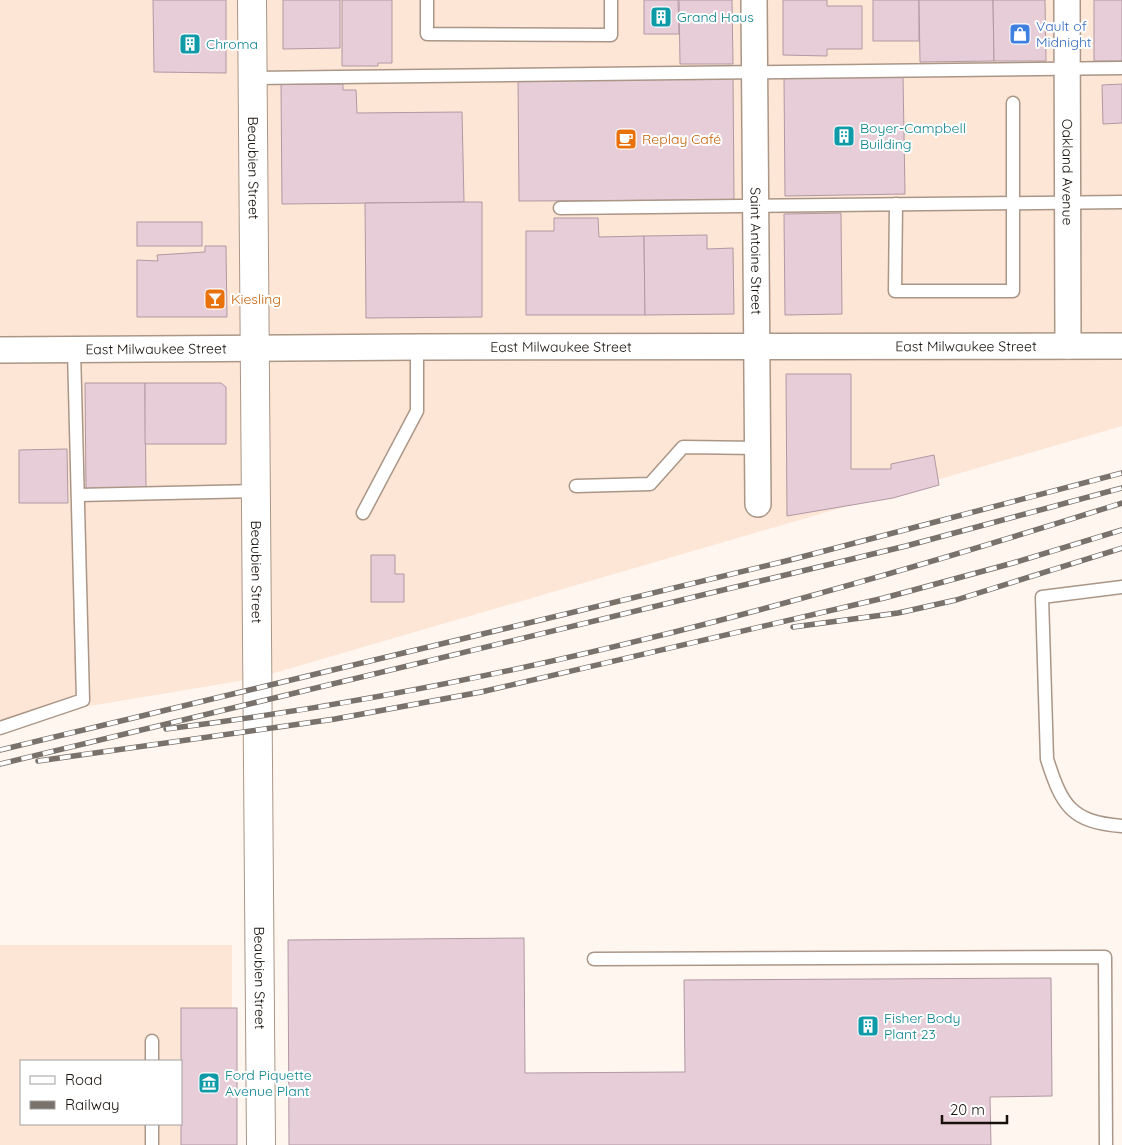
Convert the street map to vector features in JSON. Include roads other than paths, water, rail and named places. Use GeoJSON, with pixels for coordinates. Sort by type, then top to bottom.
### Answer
{"type":"FeatureCollection","features":[{"type":"Feature","properties":{"kind":"street","name":"Beaubien Street"},"geometry":{"type":"LineString","coordinates":[[252,0],[261,1145]]}},
{"type":"Feature","properties":{"kind":"street","name":"Saint Antoine Street"},"geometry":{"type":"LineString","coordinates":[[754,0],[758,504]]}},
{"type":"Feature","properties":{"kind":"street","name":"Oakland Avenue"},"geometry":{"type":"LineString","coordinates":[[1067,0],[1066,202],[1068,346]]}},
{"type":"Feature","properties":{"kind":"street","name":"East Milwaukee Street"},"geometry":{"type":"LineString","coordinates":[[0,350],[417,347],[1122,346]]}},
{"type":"Feature","properties":{"kind":"lane"},"geometry":{"type":"LineString","coordinates":[[427,0],[427,34],[611,35],[611,0]]}},
{"type":"Feature","properties":{"kind":"lane"},"geometry":{"type":"LineString","coordinates":[[252,78],[1122,68]]}},
{"type":"Feature","properties":{"kind":"lane"},"geometry":{"type":"LineString","coordinates":[[896,204],[896,291],[1013,291],[1013,103]]}},
{"type":"Feature","properties":{"kind":"lane"},"geometry":{"type":"LineString","coordinates":[[560,208],[1122,202]]}},
{"type":"Feature","properties":{"kind":"lane"},"geometry":{"type":"LineString","coordinates":[[363,513],[417,411],[417,347]]}},
{"type":"Feature","properties":{"kind":"lane"},"geometry":{"type":"LineString","coordinates":[[0,728],[83,700],[74,350]]}},
{"type":"Feature","properties":{"kind":"lane"},"geometry":{"type":"LineString","coordinates":[[576,486],[650,484],[683,447],[758,448]]}},
{"type":"Feature","properties":{"kind":"lane"},"geometry":{"type":"LineString","coordinates":[[78,495],[256,491]]}},
{"type":"Feature","properties":{"kind":"lane"},"geometry":{"type":"LineString","coordinates":[[1122,587],[1042,597],[1047,759],[1054,780],[1061,797],[1073,811],[1085,820],[1122,826]]}},
{"type":"Feature","properties":{"kind":"lane"},"geometry":{"type":"LineString","coordinates":[[594,959],[1105,957],[1106,1145]]}},
{"type":"Feature","properties":{"kind":"lane"},"geometry":{"type":"LineString","coordinates":[[152,1040],[152,1060]]}},
{"type":"Feature","properties":{"kind":"lane"},"geometry":{"type":"LineString","coordinates":[[152,1125],[152,1145]]}},
{"type":"Feature","properties":{"kind":"railway"},"geometry":{"type":"LineString","coordinates":[[0,750],[790,560],[1122,473]]}},
{"type":"Feature","properties":{"kind":"railway"},"geometry":{"type":"LineString","coordinates":[[0,764],[906,546],[1122,488]]}},
{"type":"Feature","properties":{"kind":"railway"},"geometry":{"type":"LineString","coordinates":[[166,729],[288,712],[409,691],[530,666],[649,638],[887,574],[1122,503]]}},
{"type":"Feature","properties":{"kind":"railway"},"geometry":{"type":"LineString","coordinates":[[38,761],[335,719],[481,692],[884,598],[1013,563],[1122,530]]}},
{"type":"Feature","properties":{"kind":"railway"},"geometry":{"type":"LineString","coordinates":[[793,627],[898,613],[956,600],[1122,548]]}},
{"type":"Feature","properties":{"kind":"place","name":"Grand Haus"},"geometry":{"type":"Point","coordinates":[661,17]}},
{"type":"Feature","properties":{"kind":"place","name":"Vault of Midnight"},"geometry":{"type":"Point","coordinates":[1020,34]}},
{"type":"Feature","properties":{"kind":"place","name":"Chroma"},"geometry":{"type":"Point","coordinates":[190,44]}},
{"type":"Feature","properties":{"kind":"place","name":"Boyer-Campbell Building"},"geometry":{"type":"Point","coordinates":[844,136]}},
{"type":"Feature","properties":{"kind":"place","name":"Replay Café"},"geometry":{"type":"Point","coordinates":[626,139]}},
{"type":"Feature","properties":{"kind":"place","name":"Kiesling"},"geometry":{"type":"Point","coordinates":[215,299]}},
{"type":"Feature","properties":{"kind":"place","name":"Fisher Body Plant 23"},"geometry":{"type":"Point","coordinates":[868,1026]}},
{"type":"Feature","properties":{"kind":"place","name":"Ford Piquette Avenue Plant"},"geometry":{"type":"Point","coordinates":[209,1083]}}]}
